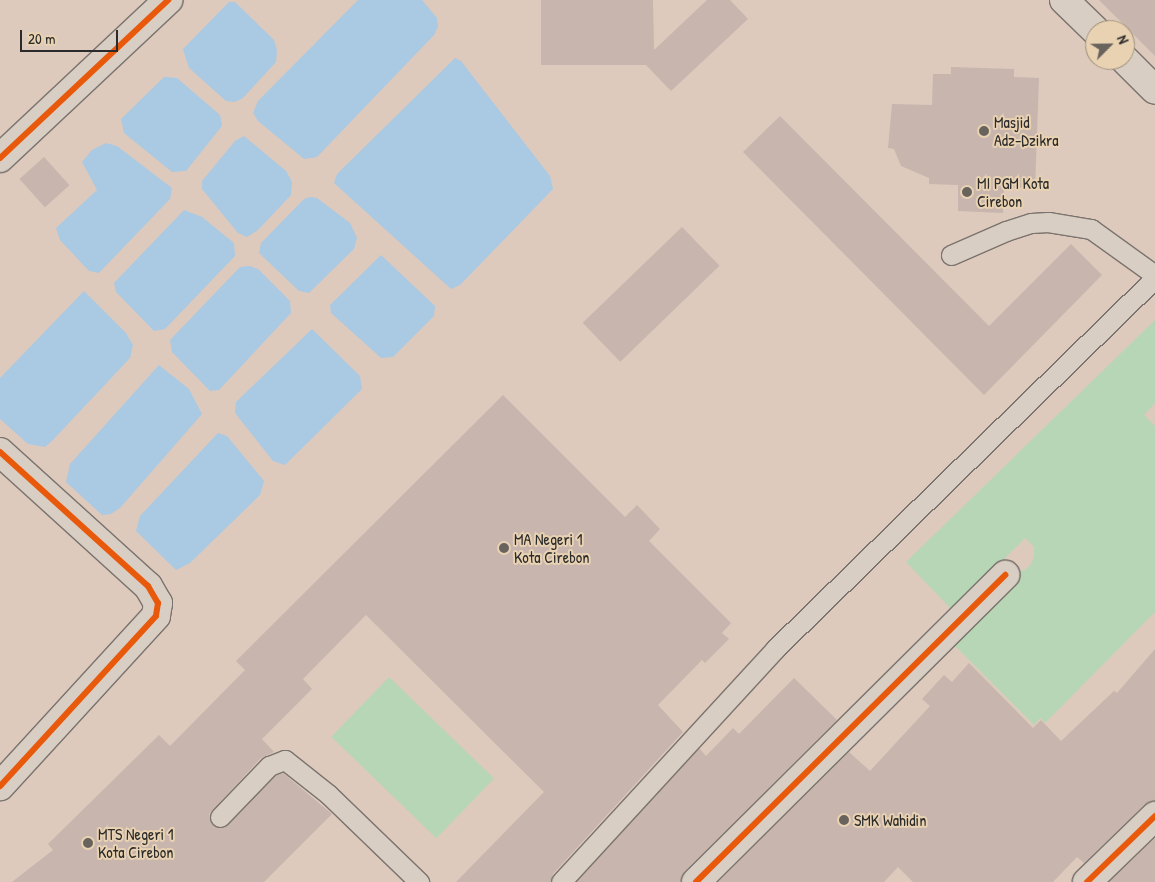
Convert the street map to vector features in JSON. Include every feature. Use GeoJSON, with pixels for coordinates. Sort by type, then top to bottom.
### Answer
{"type":"FeatureCollection","features":[{"type":"Feature","properties":{"kind":"main road"},"geometry":{"type":"LineString","coordinates":[[4,148],[168,0]]}},
{"type":"Feature","properties":{"kind":"main road"},"geometry":{"type":"LineString","coordinates":[[1064,0],[1085,20]]}},
{"type":"Feature","properties":{"kind":"main road"},"geometry":{"type":"LineString","coordinates":[[1135,70],[1155,90]]}},
{"type":"Feature","properties":{"kind":"main road"},"geometry":{"type":"LineString","coordinates":[[0,452],[148,586],[158,603],[156,616],[0,786]]}},
{"type":"Feature","properties":{"kind":"main road"},"geometry":{"type":"LineString","coordinates":[[698,881],[1004,574]]}},
{"type":"Feature","properties":{"kind":"main road"},"geometry":{"type":"LineString","coordinates":[[1087,882],[1155,816]]}},
{"type":"Feature","properties":{"kind":"lane"},"geometry":{"type":"LineString","coordinates":[[561,882],[775,649],[1155,276],[1091,229],[1048,222],[1031,223],[1006,231],[951,255]]}},
{"type":"Feature","properties":{"kind":"lane"},"geometry":{"type":"LineString","coordinates":[[220,817],[269,766],[284,760],[328,794],[420,882]]}},
{"type":"Feature","properties":{"kind":"green space"},"geometry":{"type":"Polygon","coordinates":[[[1155,320],[1155,403],[1144,415],[1155,426],[1155,612],[1045,723],[1040,718],[1034,725],[948,639],[1017,569],[1023,571],[1030,566],[1034,557],[1034,547],[1025,538],[953,611],[906,562],[1155,320]]]}},
{"type":"Feature","properties":{"kind":"green space"},"geometry":{"type":"Polygon","coordinates":[[[389,677],[494,778],[436,838],[331,737],[389,677]]]}},
{"type":"Feature","properties":{"kind":"water"},"geometry":{"type":"Polygon","coordinates":[[[358,0],[422,0],[437,18],[438,27],[434,35],[317,157],[304,159],[258,121],[253,113],[258,101],[358,0]]]}},
{"type":"Feature","properties":{"kind":"water"},"geometry":{"type":"Polygon","coordinates":[[[229,2],[235,2],[274,40],[277,50],[276,62],[243,98],[235,102],[226,101],[189,68],[183,49],[229,2]]]}},
{"type":"Feature","properties":{"kind":"water"},"geometry":{"type":"Polygon","coordinates":[[[455,58],[461,61],[550,176],[553,189],[460,285],[451,289],[334,183],[337,174],[455,58]]]}},
{"type":"Feature","properties":{"kind":"water"},"geometry":{"type":"Polygon","coordinates":[[[164,77],[177,78],[220,115],[222,126],[186,171],[172,172],[124,133],[121,119],[164,77]]]}},
{"type":"Feature","properties":{"kind":"water"},"geometry":{"type":"Polygon","coordinates":[[[244,136],[286,171],[292,182],[291,195],[258,230],[247,237],[238,233],[202,189],[202,181],[235,141],[244,136]]]}},
{"type":"Feature","properties":{"kind":"water"},"geometry":{"type":"Polygon","coordinates":[[[106,143],[117,146],[172,188],[170,199],[99,273],[89,271],[60,240],[56,228],[97,190],[82,162],[92,150],[106,143]]]}},
{"type":"Feature","properties":{"kind":"water"},"geometry":{"type":"Polygon","coordinates":[[[310,197],[317,198],[350,223],[357,238],[354,249],[309,293],[299,291],[259,253],[261,243],[304,199],[310,197]]]}},
{"type":"Feature","properties":{"kind":"water"},"geometry":{"type":"Polygon","coordinates":[[[184,210],[202,217],[234,243],[235,256],[165,329],[154,331],[116,292],[114,283],[184,210]]]}},
{"type":"Feature","properties":{"kind":"water"},"geometry":{"type":"Polygon","coordinates":[[[381,255],[435,306],[434,316],[393,357],[381,358],[331,313],[330,305],[381,255]]]}},
{"type":"Feature","properties":{"kind":"water"},"geometry":{"type":"Polygon","coordinates":[[[250,266],[258,269],[290,301],[291,313],[219,390],[210,391],[172,352],[170,340],[240,267],[250,266]]]}},
{"type":"Feature","properties":{"kind":"water"},"geometry":{"type":"Polygon","coordinates":[[[84,291],[126,333],[133,345],[130,358],[45,447],[28,444],[0,419],[0,378],[84,291]]]}},
{"type":"Feature","properties":{"kind":"water"},"geometry":{"type":"Polygon","coordinates":[[[312,329],[360,376],[362,389],[285,465],[273,461],[235,413],[236,402],[312,329]]]}},
{"type":"Feature","properties":{"kind":"water"},"geometry":{"type":"Polygon","coordinates":[[[159,365],[189,389],[202,414],[120,508],[111,514],[102,515],[66,482],[70,464],[159,365]]]}},
{"type":"Feature","properties":{"kind":"water"},"geometry":{"type":"Polygon","coordinates":[[[218,433],[227,436],[264,481],[260,495],[190,563],[176,570],[136,531],[140,516],[218,433]]]}},
{"type":"Feature","properties":{"kind":"building"},"geometry":{"type":"Polygon","coordinates":[[[541,0],[653,0],[654,50],[707,0],[730,0],[748,19],[671,91],[646,65],[541,65],[541,0]]]}},
{"type":"Feature","properties":{"kind":"building"},"geometry":{"type":"Polygon","coordinates":[[[1099,0],[1155,0],[1155,56],[1135,36],[1135,20],[1119,20],[1099,0]]]}},
{"type":"Feature","properties":{"kind":"building","name":"Masjid Adz-Dzikra"},"geometry":{"type":"Polygon","coordinates":[[[951,67],[1014,69],[1014,77],[1039,78],[1035,188],[1004,187],[1003,213],[958,211],[958,185],[929,184],[929,178],[901,166],[894,149],[888,148],[892,104],[932,105],[933,74],[951,74],[951,67]]]}},
{"type":"Feature","properties":{"kind":"building"},"geometry":{"type":"Polygon","coordinates":[[[780,116],[989,326],[1071,244],[1102,275],[984,395],[743,152],[780,116]]]}},
{"type":"Feature","properties":{"kind":"building"},"geometry":{"type":"Polygon","coordinates":[[[44,157],[69,185],[45,207],[19,179],[44,157]]]}},
{"type":"Feature","properties":{"kind":"building"},"geometry":{"type":"Polygon","coordinates":[[[682,227],[720,266],[620,362],[583,323],[682,227]]]}},
{"type":"Feature","properties":{"kind":"building"},"geometry":{"type":"Polygon","coordinates":[[[503,395],[625,517],[637,505],[660,529],[649,541],[731,623],[722,633],[729,639],[705,663],[702,660],[658,705],[683,732],[553,874],[550,882],[456,882],[544,792],[366,615],[303,679],[312,689],[262,739],[274,752],[261,758],[209,814],[213,825],[224,828],[275,776],[283,773],[332,814],[264,882],[12,882],[53,850],[48,844],[159,735],[170,746],[245,670],[236,661],[503,395]]]}},
{"type":"Feature","properties":{"kind":"building"},"geometry":{"type":"Polygon","coordinates":[[[1155,649],[1155,801],[1144,805],[1084,863],[1077,857],[1053,882],[913,882],[898,867],[884,882],[718,882],[849,752],[870,771],[930,706],[922,699],[944,675],[952,682],[969,663],[1033,728],[1041,720],[1061,741],[1114,691],[1117,693],[1155,649]]]}},
{"type":"Feature","properties":{"kind":"building"},"geometry":{"type":"Polygon","coordinates":[[[794,678],[837,720],[685,871],[680,882],[576,882],[699,748],[706,756],[733,728],[739,734],[794,678]]]}},
{"type":"Feature","properties":{"kind":"building"},"geometry":{"type":"Polygon","coordinates":[[[1155,838],[1155,882],[1109,882],[1155,838]]]}},
{"type":"Feature","properties":{"kind":"cycle path"},"geometry":{"type":"LineString","coordinates":[[0,158],[168,0]]}},
{"type":"Feature","properties":{"kind":"cycle path"},"geometry":{"type":"LineString","coordinates":[[0,452],[148,586],[158,603],[156,616],[0,786]]}},
{"type":"Feature","properties":{"kind":"cycle path"},"geometry":{"type":"LineString","coordinates":[[696,882],[1005,575]]}},
{"type":"Feature","properties":{"kind":"cycle path"},"geometry":{"type":"LineString","coordinates":[[1087,882],[1155,816]]}},
{"type":"Feature","properties":{"kind":"place","name":"Masjid Adz-Dzikra"},"geometry":{"type":"Point","coordinates":[984,131]}},
{"type":"Feature","properties":{"kind":"place","name":"MI PGM Kota Cirebon"},"geometry":{"type":"Point","coordinates":[967,192]}},
{"type":"Feature","properties":{"kind":"place","name":"MA Negeri 1 Kota Cirebon"},"geometry":{"type":"Point","coordinates":[504,548]}},
{"type":"Feature","properties":{"kind":"place","name":"SMK Wahidin"},"geometry":{"type":"Point","coordinates":[844,820]}},
{"type":"Feature","properties":{"kind":"place","name":"MTS Negeri 1 Kota Cirebon"},"geometry":{"type":"Point","coordinates":[88,843]}}]}
